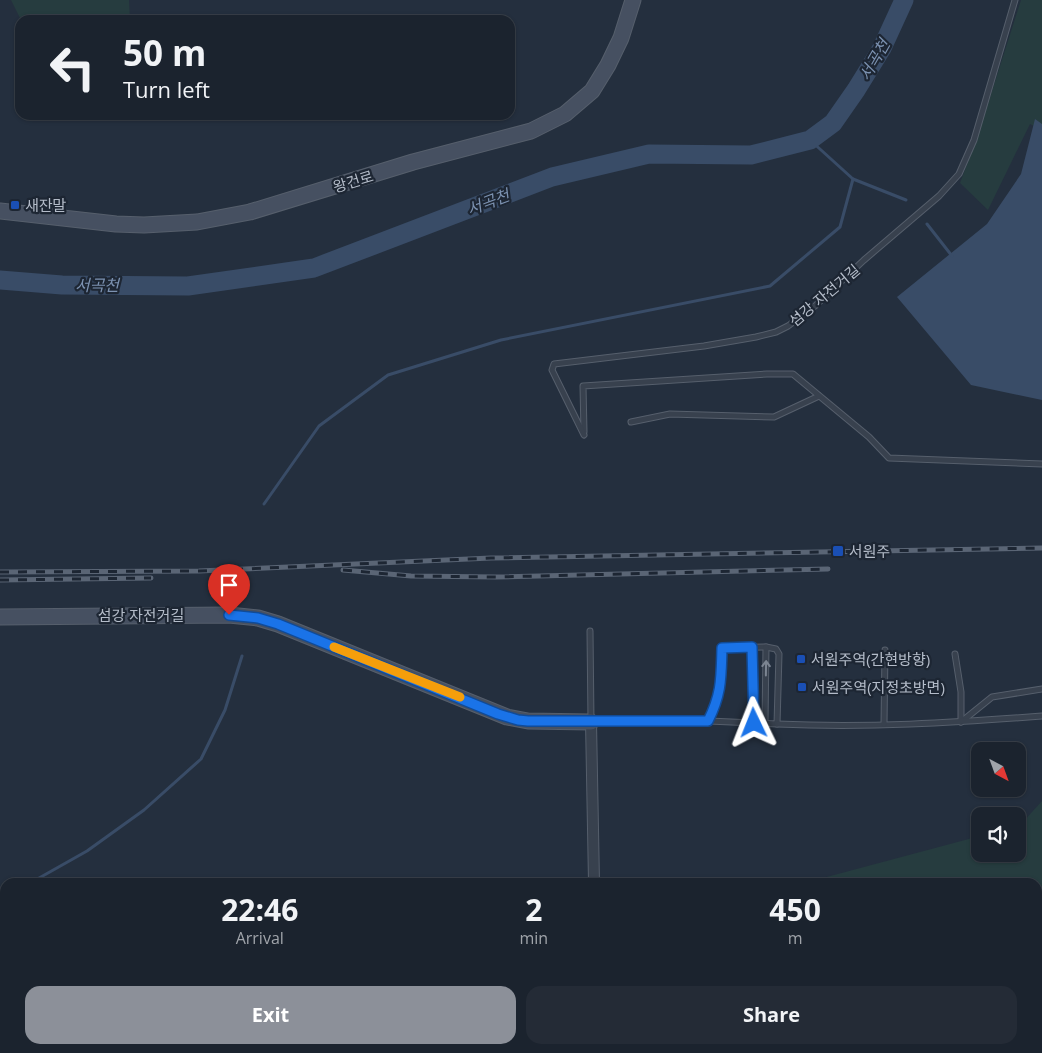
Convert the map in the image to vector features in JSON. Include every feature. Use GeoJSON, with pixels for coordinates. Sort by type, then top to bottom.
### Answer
{"type":"FeatureCollection","features":[{"type":"Feature","properties":{"kind":"street","name":"왕건로"},"geometry":{"type":"LineString","coordinates":[[0,211],[116,224],[144,225],[197,222],[250,212],[413,162],[531,131],[565,114],[592,92],[621,38],[633,0]]}},
{"type":"Feature","properties":{"kind":"street","name":"섬강 자전거길"},"geometry":{"type":"LineString","coordinates":[[0,617],[229,615],[258,618],[278,624],[507,717],[542,722],[591,722]]}},
{"type":"Feature","properties":{"kind":"street"},"geometry":{"type":"LineString","coordinates":[[591,722],[594,878]]}},
{"type":"Feature","properties":{"kind":"lane","name":"섬강 자전거길"},"geometry":{"type":"LineString","coordinates":[[819,396],[793,374],[582,386],[584,435],[552,370],[554,364],[704,346],[776,332],[788,326],[815,306],[864,260],[940,196],[958,174],[974,140],[1015,0]]}},
{"type":"Feature","properties":{"kind":"lane"},"geometry":{"type":"LineString","coordinates":[[631,422],[670,414],[774,417],[819,396],[870,437],[889,458],[1042,464]]}},
{"type":"Feature","properties":{"kind":"lane"},"geometry":{"type":"LineString","coordinates":[[590,631],[591,722],[708,721],[829,726],[960,722],[1042,716]]}},
{"type":"Feature","properties":{"kind":"lane"},"geometry":{"type":"LineString","coordinates":[[752,647],[754,723]]}},
{"type":"Feature","properties":{"kind":"lane"},"geometry":{"type":"LineString","coordinates":[[708,721],[716,706],[721,688],[722,648],[766,647],[776,649],[779,654],[777,724]]}},
{"type":"Feature","properties":{"kind":"lane"},"geometry":{"type":"LineString","coordinates":[[765,724],[766,647]]}},
{"type":"Feature","properties":{"kind":"lane"},"geometry":{"type":"LineString","coordinates":[[884,724],[885,650]]}},
{"type":"Feature","properties":{"kind":"lane"},"geometry":{"type":"LineString","coordinates":[[955,654],[961,692],[960,722]]}},
{"type":"Feature","properties":{"kind":"lane"},"geometry":{"type":"LineString","coordinates":[[960,722],[992,697],[1042,689]]}},
{"type":"Feature","properties":{"kind":"green space"},"geometry":{"type":"Polygon","coordinates":[[[11,0],[129,0],[130,15],[18,15],[11,0]]]}},
{"type":"Feature","properties":{"kind":"green space"},"geometry":{"type":"Polygon","coordinates":[[[1021,0],[1042,0],[1042,130],[1030,124],[988,210],[960,183],[978,135],[1021,0]]]}},
{"type":"Feature","properties":{"kind":"green space"},"geometry":{"type":"Polygon","coordinates":[[[1042,801],[1042,878],[823,878],[971,838],[971,862],[1026,862],[1026,819],[1042,801]]]}},
{"type":"Feature","properties":{"kind":"water"},"geometry":{"type":"Polygon","coordinates":[[[1035,119],[1042,124],[1042,400],[971,385],[897,297],[987,224],[1021,174],[1035,119]]]}},
{"type":"Feature","properties":{"kind":"waterway","name":"서곡천"},"geometry":{"type":"LineString","coordinates":[[0,280],[62,285],[188,286],[314,268],[552,177],[649,154],[751,155],[810,140],[833,123],[856,90],[882,48],[904,0]]}},
{"type":"Feature","properties":{"kind":"waterway"},"geometry":{"type":"LineString","coordinates":[[264,504],[319,426],[388,375],[501,340],[770,286],[840,227],[853,179],[810,140]]}},
{"type":"Feature","properties":{"kind":"waterway"},"geometry":{"type":"LineString","coordinates":[[853,179],[906,200]]}},
{"type":"Feature","properties":{"kind":"waterway"},"geometry":{"type":"LineString","coordinates":[[927,224],[952,256]]}},
{"type":"Feature","properties":{"kind":"waterway"},"geometry":{"type":"LineString","coordinates":[[39,878],[87,851],[144,810],[201,759],[225,710],[242,656]]}},
{"type":"Feature","properties":{"kind":"railway"},"geometry":{"type":"LineString","coordinates":[[0,572],[199,571],[491,558],[1042,548]]}},
{"type":"Feature","properties":{"kind":"railway"},"geometry":{"type":"LineString","coordinates":[[343,570],[411,576],[496,577],[828,569]]}},
{"type":"Feature","properties":{"kind":"railway"},"geometry":{"type":"LineString","coordinates":[[0,580],[151,578]]}},
{"type":"Feature","properties":{"kind":"slow traffic"},"geometry":{"type":"LineString","coordinates":[[334,647],[460,697]]}},
{"type":"Feature","properties":{"kind":"place","name":"새잔말"},"geometry":{"type":"Point","coordinates":[15,205]}},
{"type":"Feature","properties":{"kind":"place","name":"서원주"},"geometry":{"type":"Point","coordinates":[838,551]}},
{"type":"Feature","properties":{"kind":"place","name":"서원주역(간현방향)"},"geometry":{"type":"Point","coordinates":[801,659]}},
{"type":"Feature","properties":{"kind":"place","name":"서원주역(지정초방면)"},"geometry":{"type":"Point","coordinates":[802,687]}},
{"type":"Feature","properties":{"kind":"route"},"geometry":{"type":"LineString","coordinates":[[229,615],[258,618],[278,624],[449,692],[498,714],[518,720],[542,722],[708,721],[716,706],[721,688],[722,648],[752,647],[754,723]]}}]}
